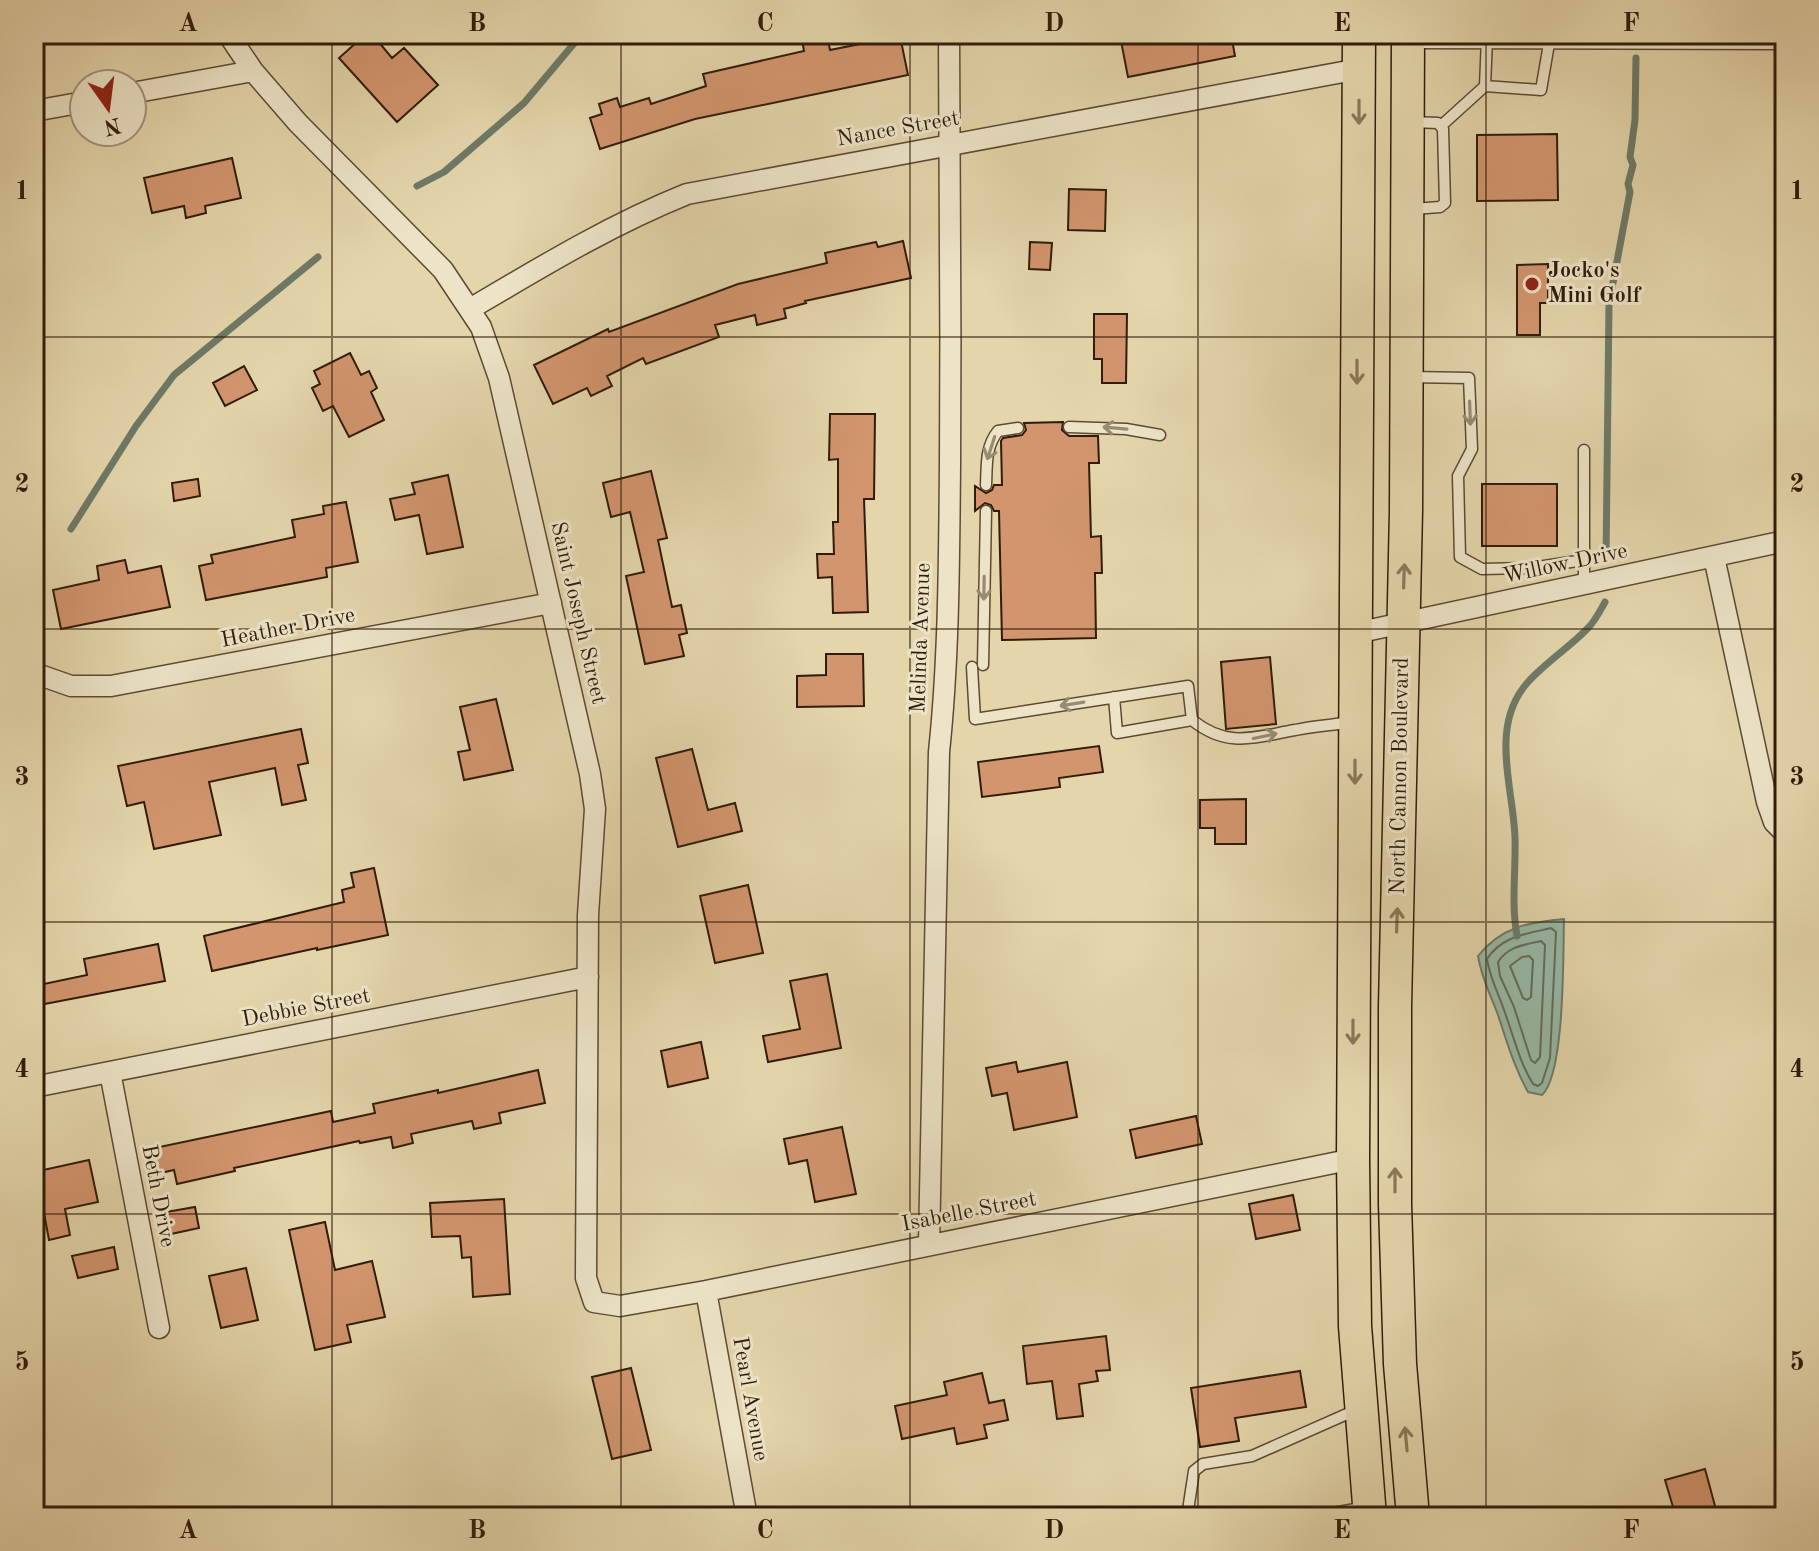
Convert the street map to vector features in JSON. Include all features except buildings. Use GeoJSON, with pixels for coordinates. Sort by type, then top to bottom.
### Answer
{"type":"FeatureCollection","features":[{"type":"Feature","properties":{"kind":"main road","name":"North Cannon Boulevard"},"geometry":{"type":"LineString","coordinates":[[1359,34],[1353,1159],[1355,1326],[1369,1512]]}},
{"type":"Feature","properties":{"kind":"main road","name":"North Cannon Boulevard"},"geometry":{"type":"LineString","coordinates":[[1408,36],[1406,511],[1395,1007],[1395,1204],[1400,1364],[1413,1517]]}},
{"type":"Feature","properties":{"kind":"street","name":"Saint Joseph Street"},"geometry":{"type":"LineString","coordinates":[[228,34],[253,71],[298,123],[443,270],[481,327],[499,378],[590,774],[595,809],[588,915],[586,1278],[594,1302]]}},
{"type":"Feature","properties":{"kind":"street","name":"Melinda Avenue"},"geometry":{"type":"LineString","coordinates":[[929,1244],[939,752],[949,527],[952,255],[949,34]]}},
{"type":"Feature","properties":{"kind":"street"},"geometry":{"type":"LineString","coordinates":[[1408,36],[1785,39]]}},
{"type":"Feature","properties":{"kind":"street","name":"Nance Street"},"geometry":{"type":"LineString","coordinates":[[470,309],[576,246],[641,212],[687,194],[1359,69]]}},
{"type":"Feature","properties":{"kind":"street"},"geometry":{"type":"LineString","coordinates":[[148,90],[253,71]]}},
{"type":"Feature","properties":{"kind":"street"},"geometry":{"type":"LineString","coordinates":[[34,111],[68,105]]}},
{"type":"Feature","properties":{"kind":"street","name":"Willow Drive"},"geometry":{"type":"LineString","coordinates":[[1356,633],[1785,541]]}},
{"type":"Feature","properties":{"kind":"street"},"geometry":{"type":"LineString","coordinates":[[1714,557],[1767,802],[1774,822],[1785,833]]}},
{"type":"Feature","properties":{"kind":"street","name":"Heather Drive"},"geometry":{"type":"LineString","coordinates":[[34,673],[71,686],[111,686],[551,603]]}},
{"type":"Feature","properties":{"kind":"street","name":"Debbie Street"},"geometry":{"type":"LineString","coordinates":[[34,1087],[588,977]]}},
{"type":"Feature","properties":{"kind":"street","name":"Beth Drive"},"geometry":{"type":"LineString","coordinates":[[110,1072],[159,1328]]}},
{"type":"Feature","properties":{"kind":"street","name":"Isabelle Street"},"geometry":{"type":"LineString","coordinates":[[594,1302],[620,1306],[706,1291],[1353,1159]]}},
{"type":"Feature","properties":{"kind":"street","name":"Pearl Avenue"},"geometry":{"type":"LineString","coordinates":[[706,1291],[747,1517]]}},
{"type":"Feature","properties":{"kind":"lane"},"geometry":{"type":"LineString","coordinates":[[1407,121],[1442,125],[1485,86],[1487,38]]}},
{"type":"Feature","properties":{"kind":"lane"},"geometry":{"type":"LineString","coordinates":[[1485,86],[1541,90],[1550,38]]}},
{"type":"Feature","properties":{"kind":"lane"},"geometry":{"type":"LineString","coordinates":[[1407,210],[1440,207],[1445,203],[1442,125]]}},
{"type":"Feature","properties":{"kind":"lane"},"geometry":{"type":"LineString","coordinates":[[1405,377],[1469,378],[1472,449],[1458,476],[1460,557],[1482,569],[1531,568],[1584,560]]}},
{"type":"Feature","properties":{"kind":"lane"},"geometry":{"type":"LineString","coordinates":[[1069,427],[1115,428],[1160,435]]}},
{"type":"Feature","properties":{"kind":"lane"},"geometry":{"type":"LineString","coordinates":[[986,485],[987,451],[992,439],[998,431],[1018,428]]}},
{"type":"Feature","properties":{"kind":"lane"},"geometry":{"type":"LineString","coordinates":[[1584,450],[1584,584]]}},
{"type":"Feature","properties":{"kind":"lane"},"geometry":{"type":"LineString","coordinates":[[986,511],[975,719],[1188,686],[1192,720],[1219,736],[1245,740],[1355,722]]}},
{"type":"Feature","properties":{"kind":"lane"},"geometry":{"type":"LineString","coordinates":[[1114,697],[1117,733],[1192,720]]}},
{"type":"Feature","properties":{"kind":"lane"},"geometry":{"type":"LineString","coordinates":[[1187,1517],[1194,1471],[1203,1464],[1252,1456],[1360,1408]]}},
{"type":"Feature","properties":{"kind":"lane"},"geometry":{"type":"LineString","coordinates":[[1310,1517],[1369,1512]]}},
{"type":"Feature","properties":{"kind":"water"},"geometry":{"type":"Polygon","coordinates":[[[1564,919],[1559,1040],[1550,1083],[1542,1095],[1528,1092],[1519,1073],[1478,956],[1506,932],[1539,922],[1564,919]]]}},
{"type":"Feature","properties":{"kind":"waterway"},"geometry":{"type":"LineString","coordinates":[[417,186],[444,172],[524,103],[582,34]]}},
{"type":"Feature","properties":{"kind":"waterway"},"geometry":{"type":"LineString","coordinates":[[1606,560],[1609,304],[1633,165],[1630,157],[1635,120],[1636,58]]}},
{"type":"Feature","properties":{"kind":"waterway"},"geometry":{"type":"LineString","coordinates":[[71,529],[136,426],[174,375],[318,257]]}},
{"type":"Feature","properties":{"kind":"waterway"},"geometry":{"type":"LineString","coordinates":[[1517,936],[1515,837],[1506,756],[1509,717],[1516,699],[1528,682],[1588,628],[1605,602]]}},
{"type":"Feature","properties":{"kind":"place","name":"Jocko's Mini Golf"},"geometry":{"type":"Point","coordinates":[1532,284]}}]}
